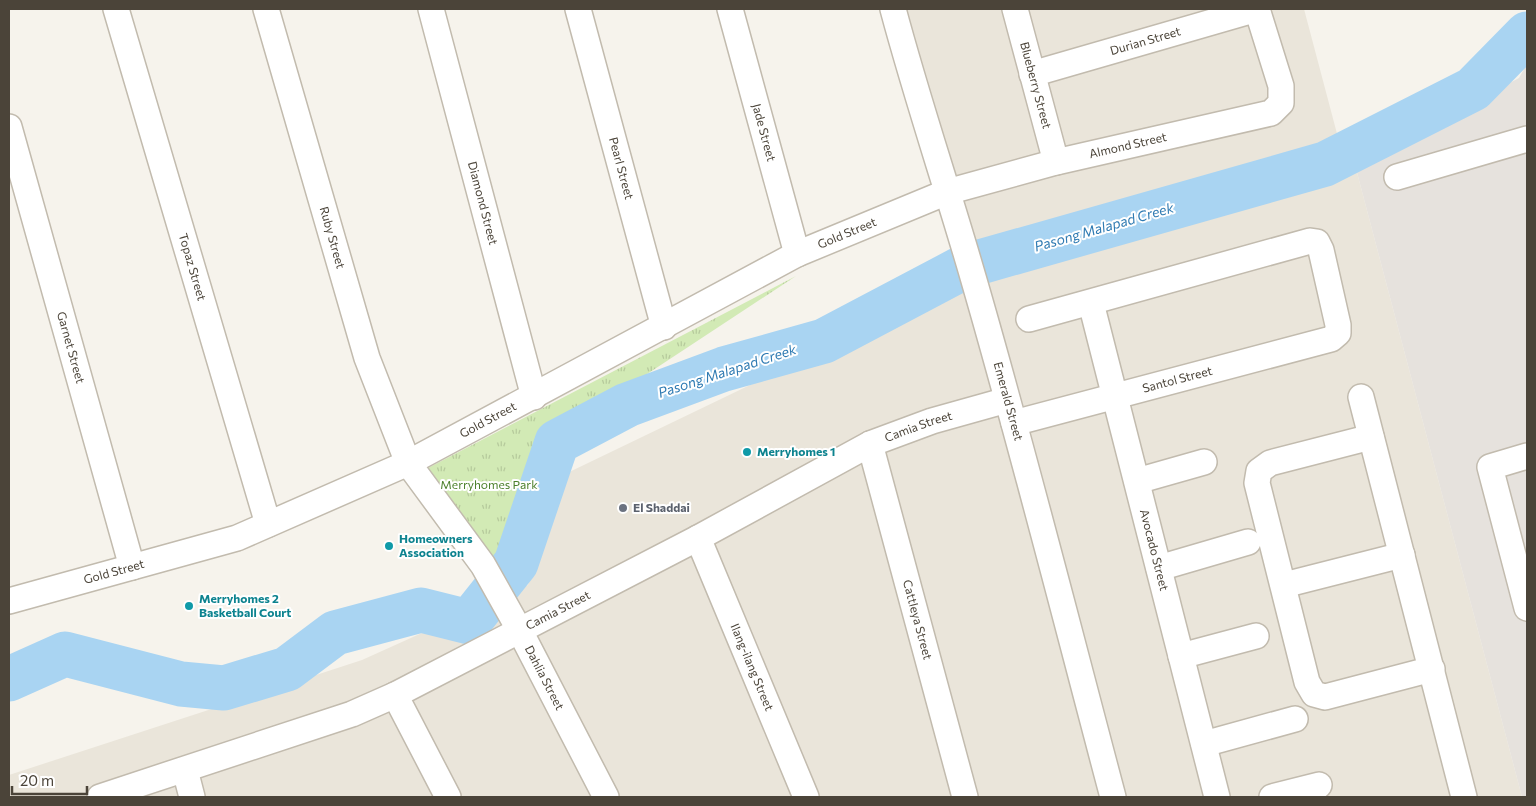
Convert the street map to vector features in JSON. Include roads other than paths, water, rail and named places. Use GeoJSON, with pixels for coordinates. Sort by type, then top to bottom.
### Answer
{"type":"FeatureCollection","features":[{"type":"Feature","properties":{"kind":"street","name":"Topaz Street"},"geometry":{"type":"LineString","coordinates":[[116,9],[268,524]]}},
{"type":"Feature","properties":{"kind":"street","name":"Ruby Street"},"geometry":{"type":"LineString","coordinates":[[266,9],[367,358],[408,463]]}},
{"type":"Feature","properties":{"kind":"street","name":"Diamond Street"},"geometry":{"type":"LineString","coordinates":[[432,9],[534,397]]}},
{"type":"Feature","properties":{"kind":"street","name":"Pearl Street"},"geometry":{"type":"LineString","coordinates":[[578,9],[664,327]]}},
{"type":"Feature","properties":{"kind":"street","name":"Jade Street"},"geometry":{"type":"LineString","coordinates":[[730,9],[797,254]]}},
{"type":"Feature","properties":{"kind":"street","name":"Emerald Street"},"geometry":{"type":"LineString","coordinates":[[894,9],[914,88],[958,188],[965,252],[1014,423],[1113,797]]}},
{"type":"Feature","properties":{"kind":"street","name":"Blueberry Street"},"geometry":{"type":"LineString","coordinates":[[1015,9],[1056,162]]}},
{"type":"Feature","properties":{"kind":"street","name":"Almond Street"},"geometry":{"type":"LineString","coordinates":[[958,188],[1056,162],[1271,113],[1282,102],[1281,86],[1257,9]]}},
{"type":"Feature","properties":{"kind":"street","name":"Durian Street"},"geometry":{"type":"LineString","coordinates":[[1032,74],[1257,9]]}},
{"type":"Feature","properties":{"kind":"street","name":"Garnet Street"},"geometry":{"type":"LineString","coordinates":[[9,127],[132,567]]}},
{"type":"Feature","properties":{"kind":"street"},"geometry":{"type":"LineString","coordinates":[[1397,177],[1527,140]]}},
{"type":"Feature","properties":{"kind":"street","name":"Gold Street"},"geometry":{"type":"LineString","coordinates":[[9,601],[237,538],[408,463],[797,254],[958,188]]}},
{"type":"Feature","properties":{"kind":"street","name":"Santol Street"},"geometry":{"type":"LineString","coordinates":[[1014,423],[1116,398],[1331,339],[1338,333],[1338,325],[1321,250],[1318,242],[1310,241],[1091,303]]}},
{"type":"Feature","properties":{"kind":"street"},"geometry":{"type":"LineString","coordinates":[[1029,319],[1091,303]]}},
{"type":"Feature","properties":{"kind":"street","name":"Avocado Street"},"geometry":{"type":"LineString","coordinates":[[1091,303],[1218,797]]}},
{"type":"Feature","properties":{"kind":"street"},"geometry":{"type":"LineString","coordinates":[[1361,397],[1432,669],[1460,796]]}},
{"type":"Feature","properties":{"kind":"street","name":"Camia Street"},"geometry":{"type":"LineString","coordinates":[[100,797],[352,714],[395,695],[520,631],[698,538],[870,444],[932,421],[1007,400]]}},
{"type":"Feature","properties":{"kind":"street"},"geometry":{"type":"LineString","coordinates":[[1371,437],[1270,463],[1260,471],[1257,483],[1307,682],[1314,694],[1325,697],[1432,669]]}},
{"type":"Feature","properties":{"kind":"street","name":"Cattleya Street"},"geometry":{"type":"LineString","coordinates":[[870,444],[965,797]]}},
{"type":"Feature","properties":{"kind":"street"},"geometry":{"type":"LineString","coordinates":[[1527,456],[1490,467],[1527,608]]}},
{"type":"Feature","properties":{"kind":"street"},"geometry":{"type":"LineString","coordinates":[[1136,481],[1204,462]]}},
{"type":"Feature","properties":{"kind":"street","name":"Dahlia Street"},"geometry":{"type":"LineString","coordinates":[[408,463],[483,565],[508,608],[606,797]]}},
{"type":"Feature","properties":{"kind":"street","name":"Ilang-ilang Street"},"geometry":{"type":"LineString","coordinates":[[698,538],[806,797]]}},
{"type":"Feature","properties":{"kind":"street"},"geometry":{"type":"LineString","coordinates":[[1159,568],[1248,542]]}},
{"type":"Feature","properties":{"kind":"street"},"geometry":{"type":"LineString","coordinates":[[1284,585],[1402,555]]}},
{"type":"Feature","properties":{"kind":"street"},"geometry":{"type":"LineString","coordinates":[[1181,656],[1256,636]]}},
{"type":"Feature","properties":{"kind":"street"},"geometry":{"type":"LineString","coordinates":[[395,695],[448,797]]}},
{"type":"Feature","properties":{"kind":"street"},"geometry":{"type":"LineString","coordinates":[[1204,744],[1295,719]]}},
{"type":"Feature","properties":{"kind":"street"},"geometry":{"type":"LineString","coordinates":[[185,770],[192,797]]}},
{"type":"Feature","properties":{"kind":"street"},"geometry":{"type":"LineString","coordinates":[[1272,797],[1319,785]]}},
{"type":"Feature","properties":{"kind":"waterway","name":"Pasong Malapad Creek"},"geometry":{"type":"LineString","coordinates":[[9,679],[65,654],[181,684],[224,688],[287,669],[335,633],[421,610],[469,622],[516,563],[557,442],[627,405],[724,369],[824,341],[966,266],[1325,164],[1473,89],[1527,34]]}},
{"type":"Feature","properties":{"kind":"place","name":"Merryhomes 1"},"geometry":{"type":"Point","coordinates":[747,452]}},
{"type":"Feature","properties":{"kind":"place","name":"El Shaddai"},"geometry":{"type":"Point","coordinates":[623,508]}},
{"type":"Feature","properties":{"kind":"place","name":"Homeowners Association"},"geometry":{"type":"Point","coordinates":[389,546]}},
{"type":"Feature","properties":{"kind":"place","name":"Merryhomes 2 Basketball Court"},"geometry":{"type":"Point","coordinates":[189,606]}},
{"type":"Feature","properties":{"kind":"park label","name":"Merryhomes Park"},"geometry":{"type":"Point","coordinates":[489,485]}}]}
